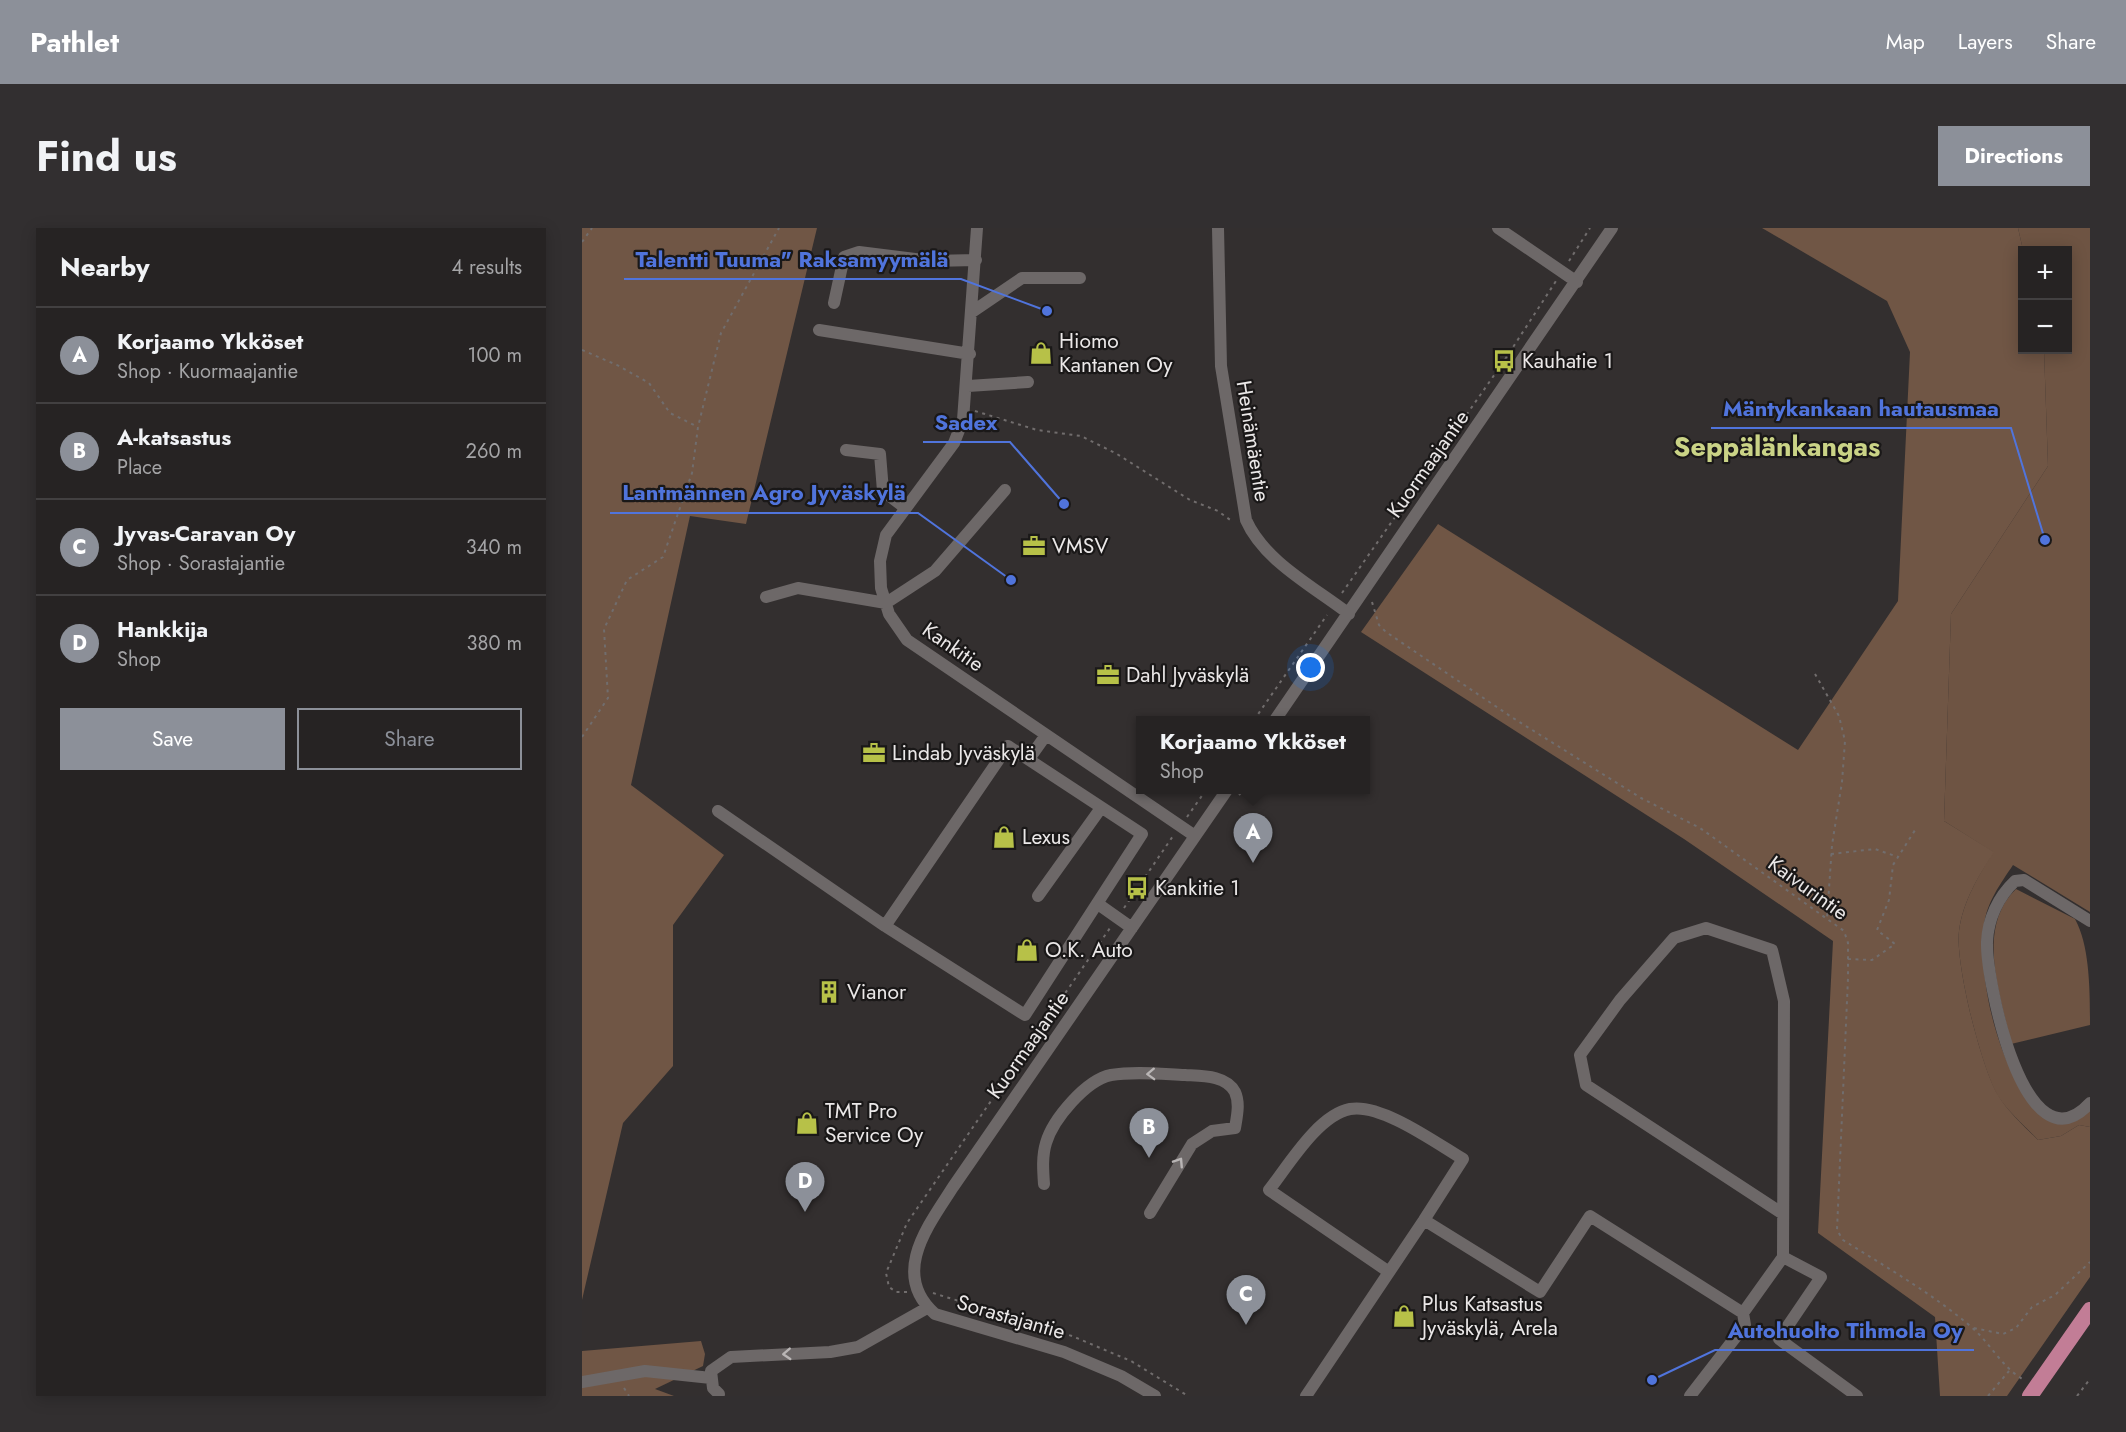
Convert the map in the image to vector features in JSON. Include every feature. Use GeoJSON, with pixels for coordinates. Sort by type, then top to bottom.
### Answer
{"type":"FeatureCollection","features":[{"type":"Feature","properties":{"kind":"main road"},"geometry":{"type":"LineString","coordinates":[[2033,1391],[2090,1310]]}},
{"type":"Feature","properties":{"kind":"street","name":"Kankitie"},"geometry":{"type":"LineString","coordinates":[[977,228],[966,409],[954,442],[904,507],[886,535],[880,561],[881,588],[889,614],[907,640],[1195,836]]}},
{"type":"Feature","properties":{"kind":"street","name":"Heinämäentie"},"geometry":{"type":"LineString","coordinates":[[1218,228],[1221,366],[1246,520],[1265,549],[1348,614]]}},
{"type":"Feature","properties":{"kind":"street"},"geometry":{"type":"LineString","coordinates":[[1498,228],[1577,282]]}},
{"type":"Feature","properties":{"kind":"street","name":"Kuormaajantie"},"geometry":{"type":"LineString","coordinates":[[1278,716],[1612,228]]}},
{"type":"Feature","properties":{"kind":"street"},"geometry":{"type":"LineString","coordinates":[[834,303],[844,257],[860,252],[931,261],[976,260]]}},
{"type":"Feature","properties":{"kind":"street"},"geometry":{"type":"LineString","coordinates":[[972,312],[1022,278],[1080,278]]}},
{"type":"Feature","properties":{"kind":"street"},"geometry":{"type":"LineString","coordinates":[[819,330],[970,354]]}},
{"type":"Feature","properties":{"kind":"street"},"geometry":{"type":"LineString","coordinates":[[968,386],[1029,382]]}},
{"type":"Feature","properties":{"kind":"street"},"geometry":{"type":"LineString","coordinates":[[846,450],[880,454],[883,491],[904,507]]}},
{"type":"Feature","properties":{"kind":"street"},"geometry":{"type":"LineString","coordinates":[[766,597],[798,588],[886,603],[935,571],[1005,490]]}},
{"type":"Feature","properties":{"kind":"street"},"geometry":{"type":"LineString","coordinates":[[1029,759],[1046,735]]}},
{"type":"Feature","properties":{"kind":"street"},"geometry":{"type":"LineString","coordinates":[[718,811],[885,926],[1025,1015],[1142,834],[1008,746],[885,926]]}},
{"type":"Feature","properties":{"kind":"street","name":"Kuormaajantie"},"geometry":{"type":"LineString","coordinates":[[923,1235],[1224,794]]}},
{"type":"Feature","properties":{"kind":"street"},"geometry":{"type":"LineString","coordinates":[[1038,896],[1101,808]]}},
{"type":"Feature","properties":{"kind":"street"},"geometry":{"type":"LineString","coordinates":[[2090,921],[2024,880],[2015,881],[1997,904],[1987,941],[1989,963],[2007,1050],[2032,1099],[2046,1113],[2057,1118],[2069,1118],[2082,1112],[2090,1103]]}},
{"type":"Feature","properties":{"kind":"street"},"geometry":{"type":"LineString","coordinates":[[1098,904],[1132,928]]}},
{"type":"Feature","properties":{"kind":"street"},"geometry":{"type":"LineString","coordinates":[[1690,1396],[1745,1325],[1743,1313],[1783,1257],[1784,1001],[1772,950],[1706,928],[1674,938],[1620,1000],[1580,1055],[1586,1085],[1783,1214]]}},
{"type":"Feature","properties":{"kind":"street"},"geometry":{"type":"LineString","coordinates":[[1044,1184],[1043,1160],[1046,1141],[1062,1114],[1084,1089],[1110,1076],[1161,1074],[1219,1078],[1234,1090],[1239,1108],[1235,1128],[1212,1131],[1192,1144],[1150,1213]]}},
{"type":"Feature","properties":{"kind":"street"},"geometry":{"type":"LineString","coordinates":[[1306,1396],[1424,1220],[1463,1159],[1405,1125],[1370,1110],[1350,1109],[1331,1117],[1309,1137],[1269,1190],[1389,1272]]}},
{"type":"Feature","properties":{"kind":"street"},"geometry":{"type":"LineString","coordinates":[[1424,1220],[1540,1293],[1590,1216],[1743,1313]]}},
{"type":"Feature","properties":{"kind":"street","name":"Sorastajantie"},"geometry":{"type":"LineString","coordinates":[[923,1235],[915,1255],[914,1275],[922,1301],[927,1308],[944,1318],[1092,1362],[1155,1396]]}},
{"type":"Feature","properties":{"kind":"street"},"geometry":{"type":"LineString","coordinates":[[1783,1257],[1821,1277],[1779,1339],[1857,1396]]}},
{"type":"Feature","properties":{"kind":"street"},"geometry":{"type":"LineString","coordinates":[[719,1394],[713,1388],[711,1371],[731,1358],[846,1350],[858,1347],[927,1308]]}},
{"type":"Feature","properties":{"kind":"street"},"geometry":{"type":"LineString","coordinates":[[582,1382],[645,1371],[711,1378]]}},
{"type":"Feature","properties":{"kind":"path"},"geometry":{"type":"LineString","coordinates":[[582,242],[592,228]]}},
{"type":"Feature","properties":{"kind":"path"},"geometry":{"type":"LineString","coordinates":[[582,737],[608,698],[604,629],[627,580],[663,557],[692,473],[698,427],[721,333],[779,228]]}},
{"type":"Feature","properties":{"kind":"path"},"geometry":{"type":"LineString","coordinates":[[1257,716],[1504,361],[1590,228]]}},
{"type":"Feature","properties":{"kind":"path"},"geometry":{"type":"LineString","coordinates":[[582,350],[618,365],[649,383],[670,412],[698,427]]}},
{"type":"Feature","properties":{"kind":"path"},"geometry":{"type":"LineString","coordinates":[[966,409],[1036,430],[1081,436],[1117,454],[1190,500],[1218,511],[1235,524],[1246,520]]}},
{"type":"Feature","properties":{"kind":"path","name":"Kaivurintie"},"geometry":{"type":"LineString","coordinates":[[1347,585],[1374,603],[1379,625],[1386,632],[1513,718],[1641,798],[1700,828],[1844,931],[1848,943],[1848,959],[1836,1230],[1843,1240],[1952,1311],[1973,1328],[1986,1339],[2009,1371],[2033,1391]]}},
{"type":"Feature","properties":{"kind":"path"},"geometry":{"type":"LineString","coordinates":[[1815,674],[1839,716],[1845,741],[1842,782],[1831,854],[1827,918]]}},
{"type":"Feature","properties":{"kind":"path"},"geometry":{"type":"LineString","coordinates":[[1848,959],[1872,960],[1895,944],[1877,930],[1889,900],[1893,865],[1917,827]]}},
{"type":"Feature","properties":{"kind":"path"},"geometry":{"type":"LineString","coordinates":[[1831,854],[1875,849],[1898,857]]}},
{"type":"Feature","properties":{"kind":"path"},"geometry":{"type":"LineString","coordinates":[[1973,1328],[2003,1334],[2016,1328],[2032,1307],[2055,1295],[2090,1262]]}},
{"type":"Feature","properties":{"kind":"path"},"geometry":{"type":"LineString","coordinates":[[1988,1396],[2009,1371]]}},
{"type":"Feature","properties":{"kind":"path"},"geometry":{"type":"LineString","coordinates":[[2077,1396],[2090,1379]]}},
{"type":"Feature","properties":{"kind":"shaded area"},"geometry":{"type":"Polygon","coordinates":[[[582,228],[817,228],[746,524],[690,516],[631,785],[724,855],[673,925],[673,1066],[623,1123],[582,1300],[582,228]]]}},
{"type":"Feature","properties":{"kind":"shaded area"},"geometry":{"type":"Polygon","coordinates":[[[1762,228],[2018,228],[2022,246],[2018,246],[2018,354],[2044,354],[2048,466],[1951,614],[1944,821],[1994,852],[1968,899],[1959,931],[1965,990],[1977,1039],[1998,1095],[2038,1140],[2061,1136],[2079,1125],[2090,1127],[2090,1277],[2007,1396],[1940,1396],[1935,1317],[1818,1233],[1833,941],[1684,839],[1361,632],[1438,524],[1798,750],[1898,601],[1910,352],[1887,301],[1762,228]]]}},
{"type":"Feature","properties":{"kind":"shaded area"},"geometry":{"type":"Polygon","coordinates":[[[2018,228],[2090,228],[2090,912],[2013,865],[1991,901],[1984,926],[1984,974],[1994,1026],[2003,1051],[2026,1096],[2041,1113],[2059,1122],[2072,1121],[2090,1110],[2090,1127],[2079,1125],[2061,1136],[2038,1140],[2007,1108],[1991,1082],[1977,1039],[1961,966],[1959,931],[1961,920],[1968,899],[1993,852],[1944,821],[1951,614],[2048,466],[2044,354],[2072,354],[2072,246],[2022,246],[2018,228]]]}},
{"type":"Feature","properties":{"kind":"shaded area"},"geometry":{"type":"Polygon","coordinates":[[[2016,889],[2075,919],[2084,942],[2086,956],[2090,1025],[2011,1044],[1997,984],[1994,943],[1997,923],[2004,905],[2016,889]]]}},
{"type":"Feature","properties":{"kind":"shaded area"},"geometry":{"type":"Polygon","coordinates":[[[701,1341],[705,1354],[703,1366],[655,1389],[674,1396],[582,1396],[582,1351],[701,1341]]]}},
{"type":"Feature","properties":{"kind":"place","name":"Talentti Tuuma\" Raksamyymälä"},"geometry":{"type":"Point","coordinates":[1047,311]}},
{"type":"Feature","properties":{"kind":"place","name":"Hiomo Kantanen Oy"},"geometry":{"type":"Point","coordinates":[1041,353]}},
{"type":"Feature","properties":{"kind":"place","name":"Kauhatie 1"},"geometry":{"type":"Point","coordinates":[1504,361]}},
{"type":"Feature","properties":{"kind":"place","name":"Sadex"},"geometry":{"type":"Point","coordinates":[1064,504]}},
{"type":"Feature","properties":{"kind":"place","name":"Mäntykankaan hautausmaa"},"geometry":{"type":"Point","coordinates":[2045,540]}},
{"type":"Feature","properties":{"kind":"place","name":"VMSV"},"geometry":{"type":"Point","coordinates":[1034,546]}},
{"type":"Feature","properties":{"kind":"place","name":"Lantmännen Agro Jyväskylä"},"geometry":{"type":"Point","coordinates":[1011,580]}},
{"type":"Feature","properties":{"kind":"place","name":"Dahl Jyväskylä"},"geometry":{"type":"Point","coordinates":[1108,675]}},
{"type":"Feature","properties":{"kind":"place","name":"Lindab Jyväskylä"},"geometry":{"type":"Point","coordinates":[874,753]}},
{"type":"Feature","properties":{"kind":"place","name":"Lexus"},"geometry":{"type":"Point","coordinates":[1004,837]}},
{"type":"Feature","properties":{"kind":"place","name":"Korjaamo Ykköset"},"geometry":{"type":"Point","coordinates":[1253,863]}},
{"type":"Feature","properties":{"kind":"place","name":"Kankitie 1"},"geometry":{"type":"Point","coordinates":[1137,888]}},
{"type":"Feature","properties":{"kind":"place","name":"O.K. Auto"},"geometry":{"type":"Point","coordinates":[1027,950]}},
{"type":"Feature","properties":{"kind":"place","name":"Vianor"},"geometry":{"type":"Point","coordinates":[829,992]}},
{"type":"Feature","properties":{"kind":"place","name":"TMT Pro Service Oy"},"geometry":{"type":"Point","coordinates":[807,1123]}},
{"type":"Feature","properties":{"kind":"place","name":"A-katsastus"},"geometry":{"type":"Point","coordinates":[1149,1158]}},
{"type":"Feature","properties":{"kind":"place","name":"Hankkija"},"geometry":{"type":"Point","coordinates":[805,1212]}},
{"type":"Feature","properties":{"kind":"place","name":"Plus Katsastus Jyväskylä, Arela"},"geometry":{"type":"Point","coordinates":[1404,1316]}},
{"type":"Feature","properties":{"kind":"place","name":"Jyvas-Caravan Oy"},"geometry":{"type":"Point","coordinates":[1246,1325]}},
{"type":"Feature","properties":{"kind":"place","name":"Autohuolto Tihmola Oy"},"geometry":{"type":"Point","coordinates":[1652,1380]}},
{"type":"Feature","properties":{"kind":"district","name":"Seppälänkangas"},"geometry":{"type":"Point","coordinates":[1777,446]}}]}
